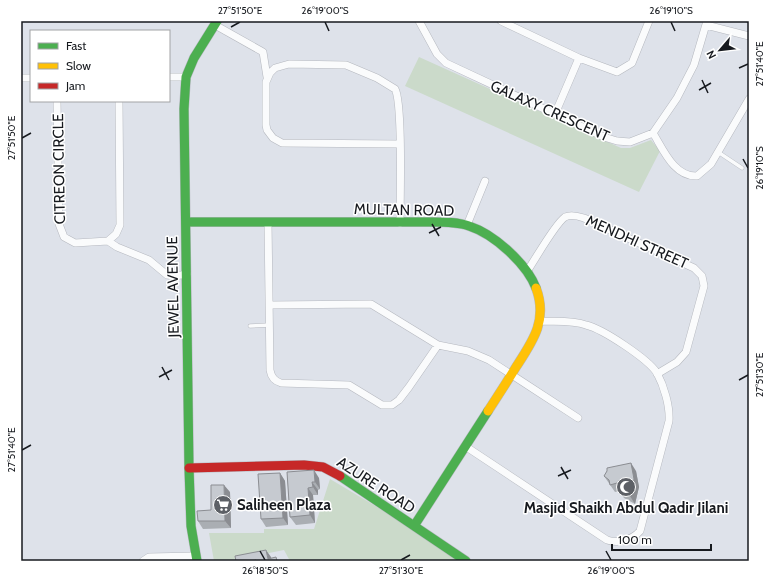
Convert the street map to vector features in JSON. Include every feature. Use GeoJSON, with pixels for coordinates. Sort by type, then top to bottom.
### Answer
{"type":"FeatureCollection","features":[{"type":"Feature","properties":{"kind":"street","name":"GALAXY CRESCENT"},"geometry":{"type":"LineString","coordinates":[[419,21],[438,54],[446,63],[617,141],[638,140],[653,132]]}},
{"type":"Feature","properties":{"kind":"street"},"geometry":{"type":"LineString","coordinates":[[501,21],[579,58],[613,72],[623,70],[632,63],[636,56],[648,21]]}},
{"type":"Feature","properties":{"kind":"street"},"geometry":{"type":"LineString","coordinates":[[216,23],[263,52],[267,77],[266,125],[270,134],[276,141],[282,143],[399,144]]}},
{"type":"Feature","properties":{"kind":"street","name":"JEWEL AVENUE"},"geometry":{"type":"LineString","coordinates":[[196,559],[191,526],[189,468],[184,128],[186,77],[194,58],[216,23]]}},
{"type":"Feature","properties":{"kind":"street"},"geometry":{"type":"LineString","coordinates":[[749,36],[707,23],[689,76],[670,108],[653,132],[677,169],[687,175],[701,174],[746,112],[749,99]]}},
{"type":"Feature","properties":{"kind":"street"},"geometry":{"type":"LineString","coordinates":[[555,114],[579,58]]}},
{"type":"Feature","properties":{"kind":"street"},"geometry":{"type":"LineString","coordinates":[[267,77],[275,68],[284,64],[346,65],[377,78],[393,87],[397,93],[400,223]]}},
{"type":"Feature","properties":{"kind":"street"},"geometry":{"type":"LineString","coordinates":[[170,77],[186,77]]}},
{"type":"Feature","properties":{"kind":"street","name":"CITREON CIRCLE"},"geometry":{"type":"LineString","coordinates":[[58,102],[58,224],[61,232],[67,240],[75,243],[108,241]]}},
{"type":"Feature","properties":{"kind":"street"},"geometry":{"type":"LineString","coordinates":[[119,102],[120,225],[116,234],[108,241],[117,247],[149,260],[167,275],[175,276],[186,274]]}},
{"type":"Feature","properties":{"kind":"street"},"geometry":{"type":"LineString","coordinates":[[467,225],[485,181]]}},
{"type":"Feature","properties":{"kind":"street","name":"MENDHI STREET"},"geometry":{"type":"LineString","coordinates":[[528,270],[559,224],[566,217],[572,215],[584,218],[694,268],[702,276],[704,286],[688,348],[681,359],[657,374]]}},
{"type":"Feature","properties":{"kind":"street","name":"MULTAN ROAD"},"geometry":{"type":"LineString","coordinates":[[186,222],[450,223],[467,225],[511,252],[528,270],[539,299],[540,321],[535,338],[511,373],[414,526]]}},
{"type":"Feature","properties":{"kind":"street"},"geometry":{"type":"LineString","coordinates":[[268,222],[270,370],[276,381],[281,383],[349,385],[386,406],[392,406],[399,400],[438,345]]}},
{"type":"Feature","properties":{"kind":"street"},"geometry":{"type":"LineString","coordinates":[[270,305],[371,304],[438,345],[474,353],[511,373],[578,418]]}},
{"type":"Feature","properties":{"kind":"street"},"geometry":{"type":"LineString","coordinates":[[465,446],[612,542],[626,540],[637,534],[642,526],[669,420],[668,405],[657,374],[643,360],[592,327],[577,323],[540,321]]}},
{"type":"Feature","properties":{"kind":"street","name":"AZURE ROAD"},"geometry":{"type":"LineString","coordinates":[[189,468],[297,465],[324,467],[466,561]]}},
{"type":"Feature","properties":{"kind":"street"},"geometry":{"type":"LineString","coordinates":[[143,561],[150,557],[196,559]]}},
{"type":"Feature","properties":{"kind":"lane"},"geometry":{"type":"LineString","coordinates":[[718,152],[742,168]]}},
{"type":"Feature","properties":{"kind":"lane"},"geometry":{"type":"LineString","coordinates":[[250,326],[270,325]]}},
{"type":"Feature","properties":{"kind":"green space"},"geometry":{"type":"Polygon","coordinates":[[[419,57],[621,148],[630,148],[651,140],[660,151],[639,192],[405,86],[419,57]]]}},
{"type":"Feature","properties":{"kind":"green space"},"geometry":{"type":"Polygon","coordinates":[[[330,479],[468,561],[290,561],[284,550],[230,561],[214,561],[209,533],[264,533],[264,529],[314,529],[330,479]]]}},
{"type":"Feature","properties":{"kind":"building"},"geometry":{"type":"Polygon","coordinates":[[[631,463],[634,479],[630,496],[619,491],[617,483],[610,485],[609,480],[604,476],[607,468],[631,463]]]}},
{"type":"Feature","properties":{"kind":"building"},"geometry":{"type":"Polygon","coordinates":[[[314,470],[315,482],[312,482],[313,487],[308,488],[310,515],[290,517],[287,472],[314,470]]]}},
{"type":"Feature","properties":{"kind":"building"},"geometry":{"type":"Polygon","coordinates":[[[280,473],[283,518],[261,519],[258,474],[280,473]]]}},
{"type":"Feature","properties":{"kind":"building"},"geometry":{"type":"Polygon","coordinates":[[[211,485],[224,485],[225,521],[198,521],[197,511],[211,510],[211,485]]]}},
{"type":"Feature","properties":{"kind":"building"},"geometry":{"type":"Polygon","coordinates":[[[266,550],[268,559],[276,557],[277,561],[236,561],[235,556],[266,550]]]}},
{"type":"Feature","properties":{"kind":"traffic: fast"},"geometry":{"type":"LineString","coordinates":[[197,561],[191,526],[189,468],[184,109],[186,77],[194,58],[217,21]]}},
{"type":"Feature","properties":{"kind":"traffic: fast"},"geometry":{"type":"LineString","coordinates":[[186,222],[451,222],[479,230],[499,243],[525,269],[536,288]]}},
{"type":"Feature","properties":{"kind":"traffic: fast"},"geometry":{"type":"LineString","coordinates":[[414,526],[488,411]]}},
{"type":"Feature","properties":{"kind":"traffic: fast"},"geometry":{"type":"LineString","coordinates":[[340,476],[466,561]]}},
{"type":"Feature","properties":{"kind":"traffic: slow"},"geometry":{"type":"LineString","coordinates":[[488,411],[528,348],[537,330],[540,310],[536,288]]}},
{"type":"Feature","properties":{"kind":"traffic: jam"},"geometry":{"type":"LineString","coordinates":[[189,468],[304,465],[323,467],[340,476]]}},
{"type":"Feature","properties":{"kind":"place","name":"Masjid Shaikh Abdul Qadir Jilani"},"geometry":{"type":"Point","coordinates":[626,487]}},
{"type":"Feature","properties":{"kind":"place","name":"Saliheen Plaza"},"geometry":{"type":"Point","coordinates":[223,505]}}]}
